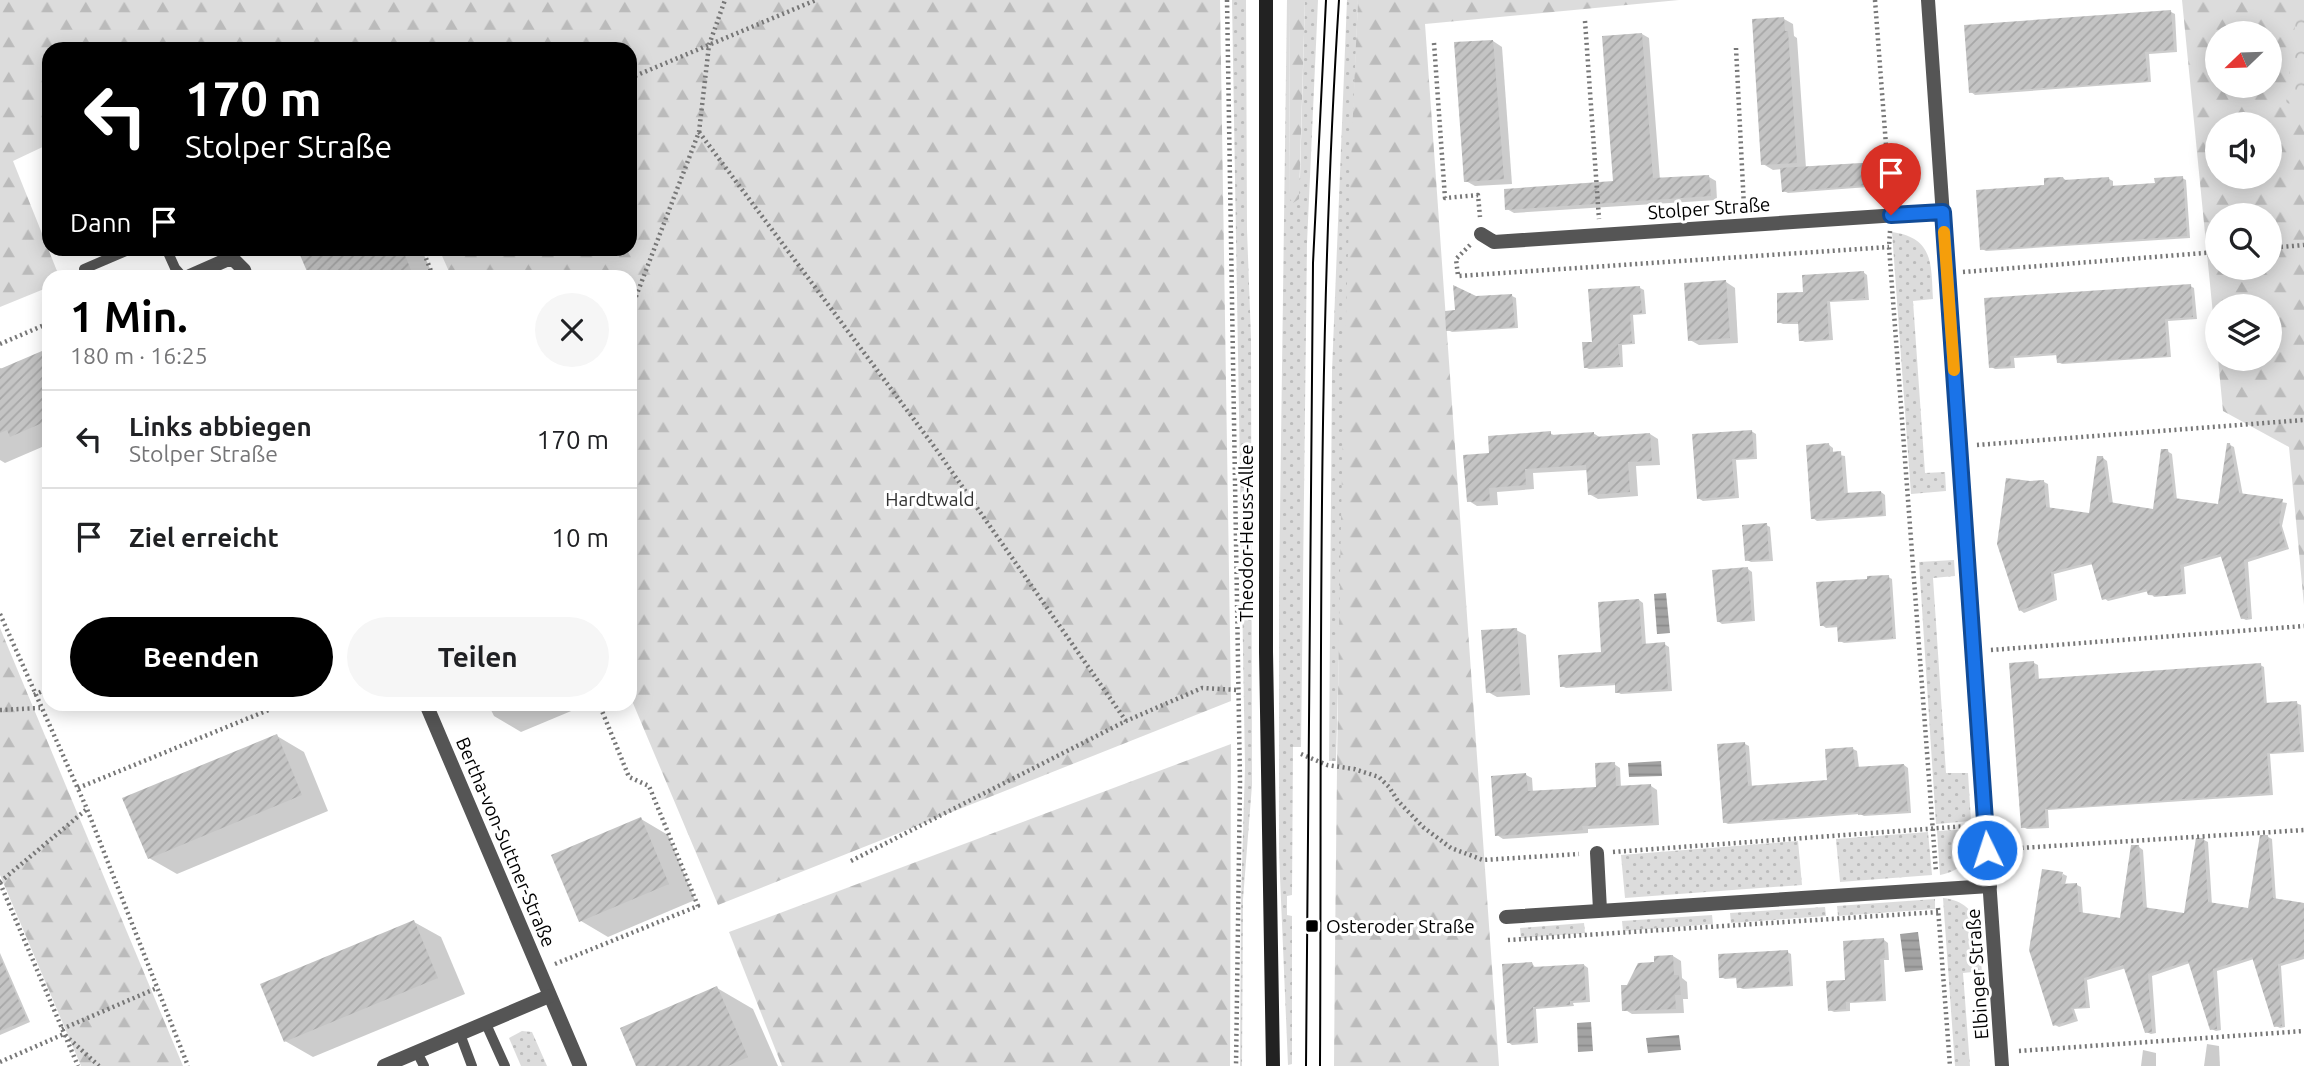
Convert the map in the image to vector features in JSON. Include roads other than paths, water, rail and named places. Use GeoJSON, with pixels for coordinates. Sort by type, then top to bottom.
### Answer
{"type":"FeatureCollection","features":[{"type":"Feature","properties":{"kind":"main road","name":"Theodor-Heuss-Allee"},"geometry":{"type":"LineString","coordinates":[[1266,0],[1266,639],[1273,1066]]}},
{"type":"Feature","properties":{"kind":"street","name":"Elbinger Straße"},"geometry":{"type":"LineString","coordinates":[[1928,0],[2002,1059]]}},
{"type":"Feature","properties":{"kind":"street","name":"Stolper Straße"},"geometry":{"type":"LineString","coordinates":[[1481,234],[1494,242],[1943,212]]}},
{"type":"Feature","properties":{"kind":"street"},"geometry":{"type":"LineString","coordinates":[[204,270],[226,260],[234,260],[242,270]]}},
{"type":"Feature","properties":{"kind":"street","name":"Bertha-von-Suttner-Straße"},"geometry":{"type":"LineString","coordinates":[[429,711],[580,1066]]}},
{"type":"Feature","properties":{"kind":"street"},"geometry":{"type":"LineString","coordinates":[[1597,853],[1600,910]]}},
{"type":"Feature","properties":{"kind":"street"},"geometry":{"type":"LineString","coordinates":[[1506,917],[1990,886]]}},
{"type":"Feature","properties":{"kind":"street"},"geometry":{"type":"LineString","coordinates":[[384,1066],[550,996]]}},
{"type":"Feature","properties":{"kind":"lane"},"geometry":{"type":"LineString","coordinates":[[83,269],[114,256]]}},
{"type":"Feature","properties":{"kind":"lane"},"geometry":{"type":"LineString","coordinates":[[486,1024],[505,1066]]}},
{"type":"Feature","properties":{"kind":"lane"},"geometry":{"type":"LineString","coordinates":[[460,1034],[472,1066]]}},
{"type":"Feature","properties":{"kind":"lane"},"geometry":{"type":"LineString","coordinates":[[417,1052],[424,1066]]}},
{"type":"Feature","properties":{"kind":"tram line"},"geometry":{"type":"LineString","coordinates":[[1306,1066],[1313,263],[1326,0]]}},
{"type":"Feature","properties":{"kind":"tram line"},"geometry":{"type":"LineString","coordinates":[[1320,1066],[1323,400],[1339,0]]}},
{"type":"Feature","properties":{"kind":"place","name":"Osteroder Straße"},"geometry":{"type":"Point","coordinates":[1312,926]}},
{"type":"Feature","properties":{"kind":"park label","name":"Hardtwald"},"geometry":{"type":"Point","coordinates":[930,499]}}]}
